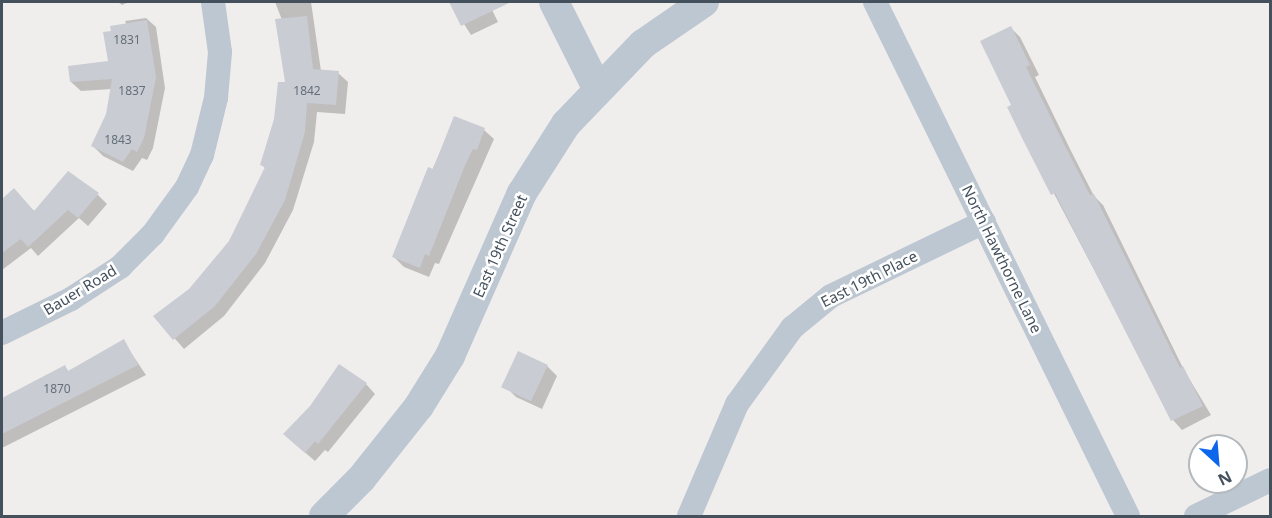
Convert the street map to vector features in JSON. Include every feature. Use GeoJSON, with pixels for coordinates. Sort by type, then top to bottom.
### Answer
{"type":"FeatureCollection","features":[{"type":"Feature","properties":{"kind":"street","name":"Bauer Road"},"geometry":{"type":"LineString","coordinates":[[2,333],[71,298],[120,267],[153,234],[187,187],[202,155],[216,98],[220,52],[213,2]]}},
{"type":"Feature","properties":{"kind":"street"},"geometry":{"type":"LineString","coordinates":[[554,2],[597,88]]}},
{"type":"Feature","properties":{"kind":"street","name":"East 19th Street"},"geometry":{"type":"LineString","coordinates":[[324,516],[361,480],[419,406],[450,356],[522,193],[566,124],[597,88],[643,44],[704,2]]}},
{"type":"Feature","properties":{"kind":"street","name":"North Hawthorne Lane"},"geometry":{"type":"LineString","coordinates":[[875,2],[1128,516]]}},
{"type":"Feature","properties":{"kind":"street","name":"East 19th Place"},"geometry":{"type":"LineString","coordinates":[[689,516],[737,404],[762,365],[800,319],[831,296],[984,222]]}},
{"type":"Feature","properties":{"kind":"street"},"geometry":{"type":"LineString","coordinates":[[1196,516],[1270,480]]}},
{"type":"Feature","properties":{"kind":"building"},"geometry":{"type":"Polygon","coordinates":[[[449,2],[511,2],[461,26],[449,2]]]}},
{"type":"Feature","properties":{"kind":"building"},"geometry":{"type":"Polygon","coordinates":[[[307,16],[313,69],[339,71],[336,105],[307,103],[305,132],[285,200],[256,254],[215,306],[173,340],[153,316],[189,289],[229,241],[265,167],[260,165],[274,119],[278,82],[285,82],[275,19],[307,16]]]}},
{"type":"Feature","properties":{"kind":"building"},"geometry":{"type":"Polygon","coordinates":[[[147,20],[156,77],[144,138],[137,152],[132,149],[123,162],[91,146],[106,114],[112,79],[70,82],[68,66],[108,61],[103,32],[111,31],[110,26],[147,20]]]}},
{"type":"Feature","properties":{"kind":"building"},"geometry":{"type":"Polygon","coordinates":[[[1011,26],[1030,65],[1026,67],[1062,140],[1090,195],[1094,194],[1180,368],[1183,366],[1203,406],[1171,421],[1055,193],[1051,195],[1022,138],[1007,107],[1011,105],[980,41],[1011,26]]]}},
{"type":"Feature","properties":{"kind":"building"},"geometry":{"type":"Polygon","coordinates":[[[454,116],[485,128],[477,150],[473,149],[466,163],[429,256],[425,254],[420,268],[392,257],[428,167],[433,169],[454,116]]]}},
{"type":"Feature","properties":{"kind":"building"},"geometry":{"type":"Polygon","coordinates":[[[68,171],[99,193],[78,218],[68,210],[28,247],[21,239],[2,253],[2,199],[14,188],[34,211],[68,171]]]}},
{"type":"Feature","properties":{"kind":"building"},"geometry":{"type":"Polygon","coordinates":[[[124,339],[138,365],[2,434],[2,398],[65,365],[68,371],[124,339]]]}},
{"type":"Feature","properties":{"kind":"building"},"geometry":{"type":"Polygon","coordinates":[[[518,351],[548,365],[531,401],[501,387],[518,351]]]}},
{"type":"Feature","properties":{"kind":"building"},"geometry":{"type":"Polygon","coordinates":[[[339,364],[367,383],[318,444],[315,441],[305,453],[283,434],[310,406],[339,364]]]}}]}
